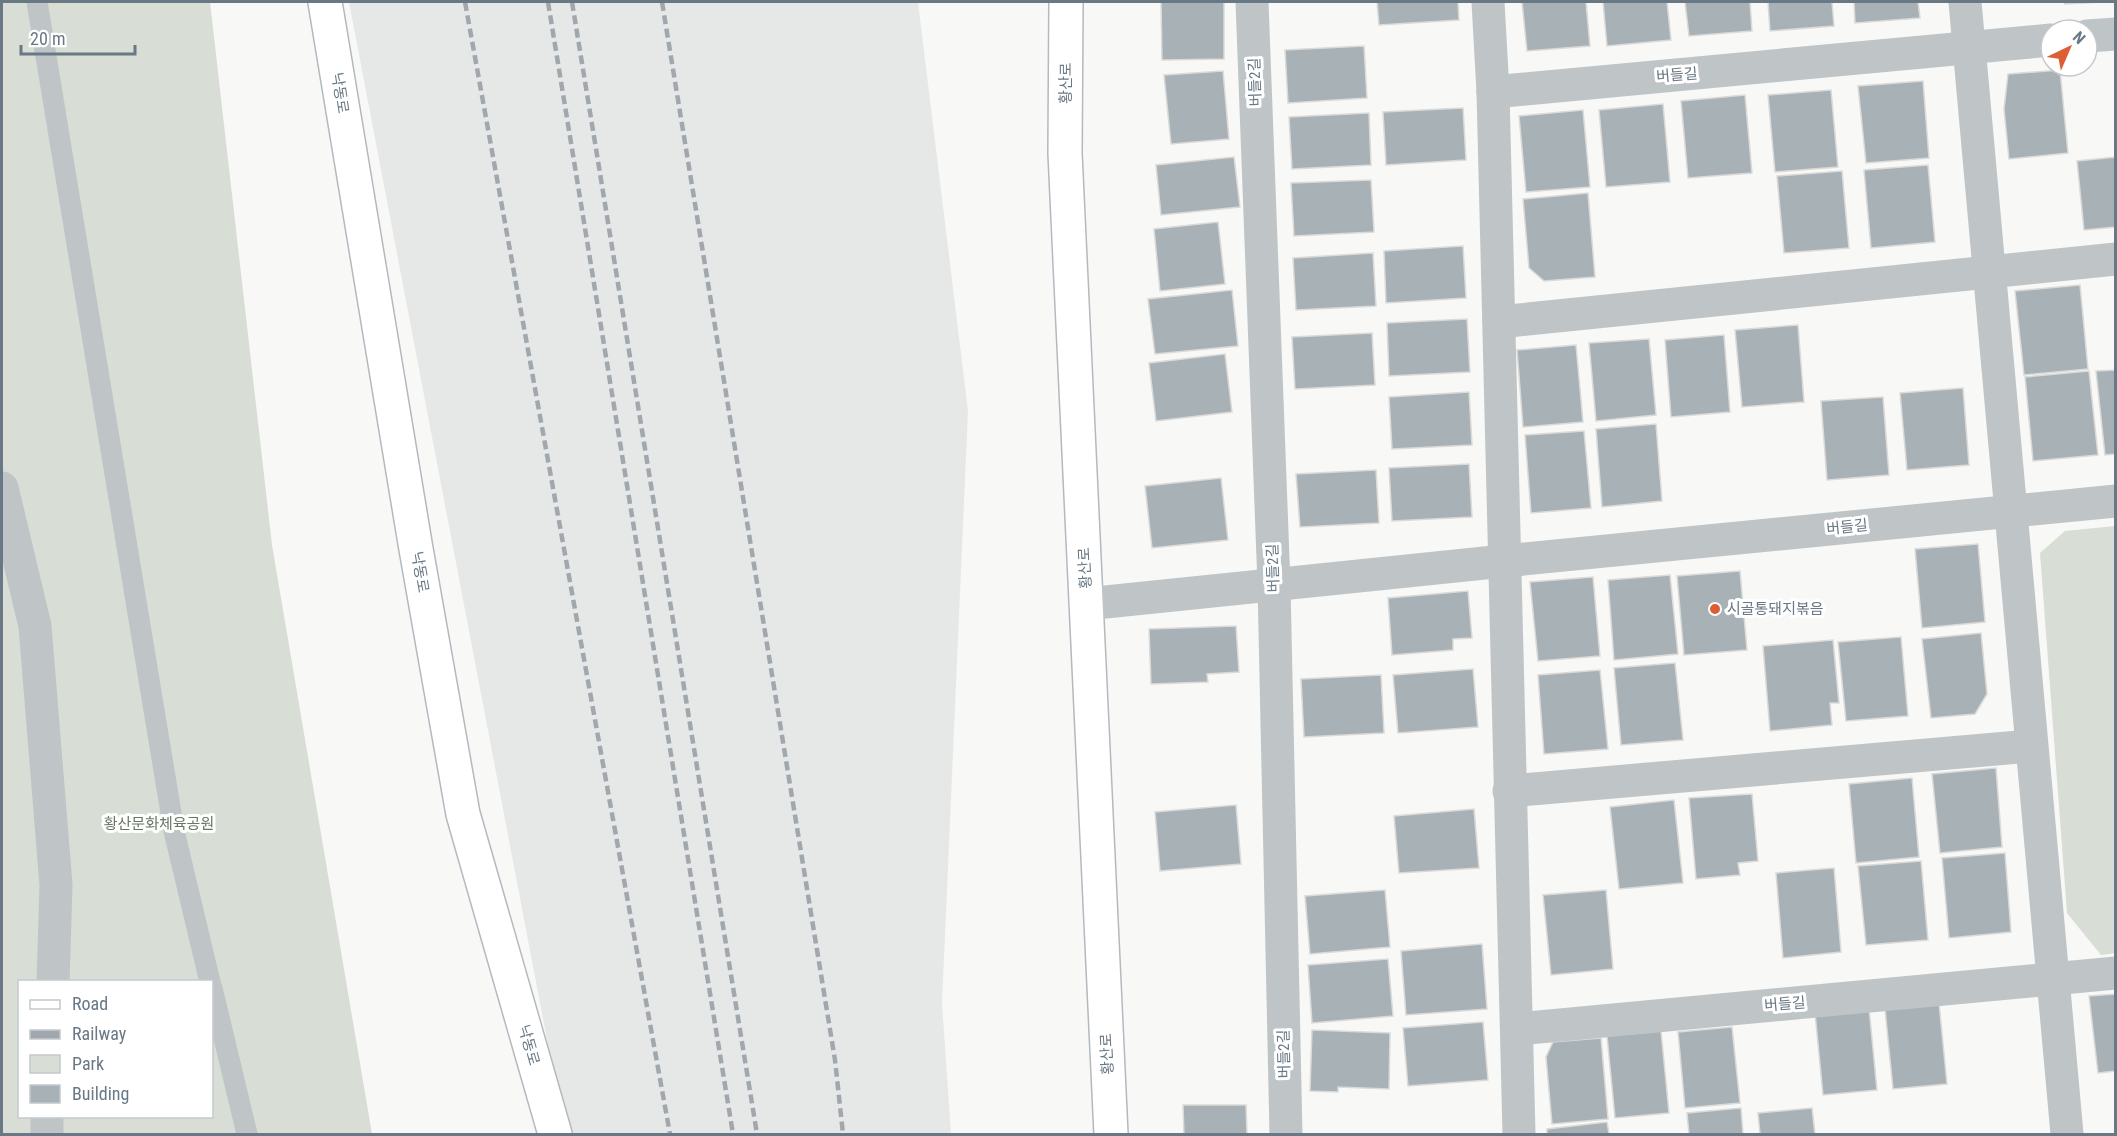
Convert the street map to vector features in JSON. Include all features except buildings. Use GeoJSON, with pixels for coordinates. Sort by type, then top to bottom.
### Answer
{"type":"FeatureCollection","features":[{"type":"Feature","properties":{"kind":"street","name":"낙동로"},"geometry":{"type":"LineString","coordinates":[[325,2],[416,549],[463,814],[555,1134]]}},
{"type":"Feature","properties":{"kind":"street","name":"황산로"},"geometry":{"type":"LineString","coordinates":[[1066,2],[1065,153],[1111,1134]]}},
{"type":"Feature","properties":{"kind":"street","name":"버들2길"},"geometry":{"type":"LineString","coordinates":[[1252,2],[1274,585],[1286,1134]]}},
{"type":"Feature","properties":{"kind":"street"},"geometry":{"type":"LineString","coordinates":[[1488,2],[1493,92],[1519,1134]]}},
{"type":"Feature","properties":{"kind":"street"},"geometry":{"type":"LineString","coordinates":[[1965,2],[2067,1134]]}},
{"type":"Feature","properties":{"kind":"street"},"geometry":{"type":"LineString","coordinates":[[2099,35],[2115,34]]}},
{"type":"Feature","properties":{"kind":"street","name":"버들길"},"geometry":{"type":"LineString","coordinates":[[1493,92],[2039,41]]}},
{"type":"Feature","properties":{"kind":"street"},"geometry":{"type":"LineString","coordinates":[[1498,322],[2115,259]]}},
{"type":"Feature","properties":{"kind":"street"},"geometry":{"type":"LineString","coordinates":[[2,488],[35,626],[56,885],[53,980]]}},
{"type":"Feature","properties":{"kind":"street","name":"버들길"},"geometry":{"type":"LineString","coordinates":[[1086,604],[2115,501]]}},
{"type":"Feature","properties":{"kind":"street"},"geometry":{"type":"LineString","coordinates":[[1509,791],[2031,746]]}},
{"type":"Feature","properties":{"kind":"street","name":"버들길"},"geometry":{"type":"LineString","coordinates":[[1517,1029],[2115,973]]}},
{"type":"Feature","properties":{"kind":"street"},"geometry":{"type":"LineString","coordinates":[[47,1118],[47,1134]]}},
{"type":"Feature","properties":{"kind":"lane"},"geometry":{"type":"LineString","coordinates":[[37,2],[174,831],[210,980]]}},
{"type":"Feature","properties":{"kind":"lane"},"geometry":{"type":"LineString","coordinates":[[213,992],[247,1134]]}},
{"type":"Feature","properties":{"kind":"shaded area"},"geometry":{"type":"Polygon","coordinates":[[[349,2],[918,2],[968,411],[942,1003],[951,1134],[565,1134],[349,2]]]}},
{"type":"Feature","properties":{"kind":"green space","name":"황산문화체육공원"},"geometry":{"type":"Polygon","coordinates":[[[2,2],[210,2],[272,545],[372,1134],[2,1134],[2,2]]]}},
{"type":"Feature","properties":{"kind":"green space"},"geometry":{"type":"Polygon","coordinates":[[[2115,526],[2116,953],[2101,955],[2067,913],[2040,553],[2065,531],[2115,526]]]}},
{"type":"Feature","properties":{"kind":"railway"},"geometry":{"type":"LineString","coordinates":[[465,2],[670,1134]]}},
{"type":"Feature","properties":{"kind":"railway"},"geometry":{"type":"LineString","coordinates":[[548,2],[733,1134]]}},
{"type":"Feature","properties":{"kind":"railway"},"geometry":{"type":"LineString","coordinates":[[572,2],[757,1134]]}},
{"type":"Feature","properties":{"kind":"railway"},"geometry":{"type":"LineString","coordinates":[[662,2],[835,1060],[843,1134]]}},
{"type":"Feature","properties":{"kind":"place","name":"시골통돼지볶음"},"geometry":{"type":"Point","coordinates":[1715,609]}}]}
